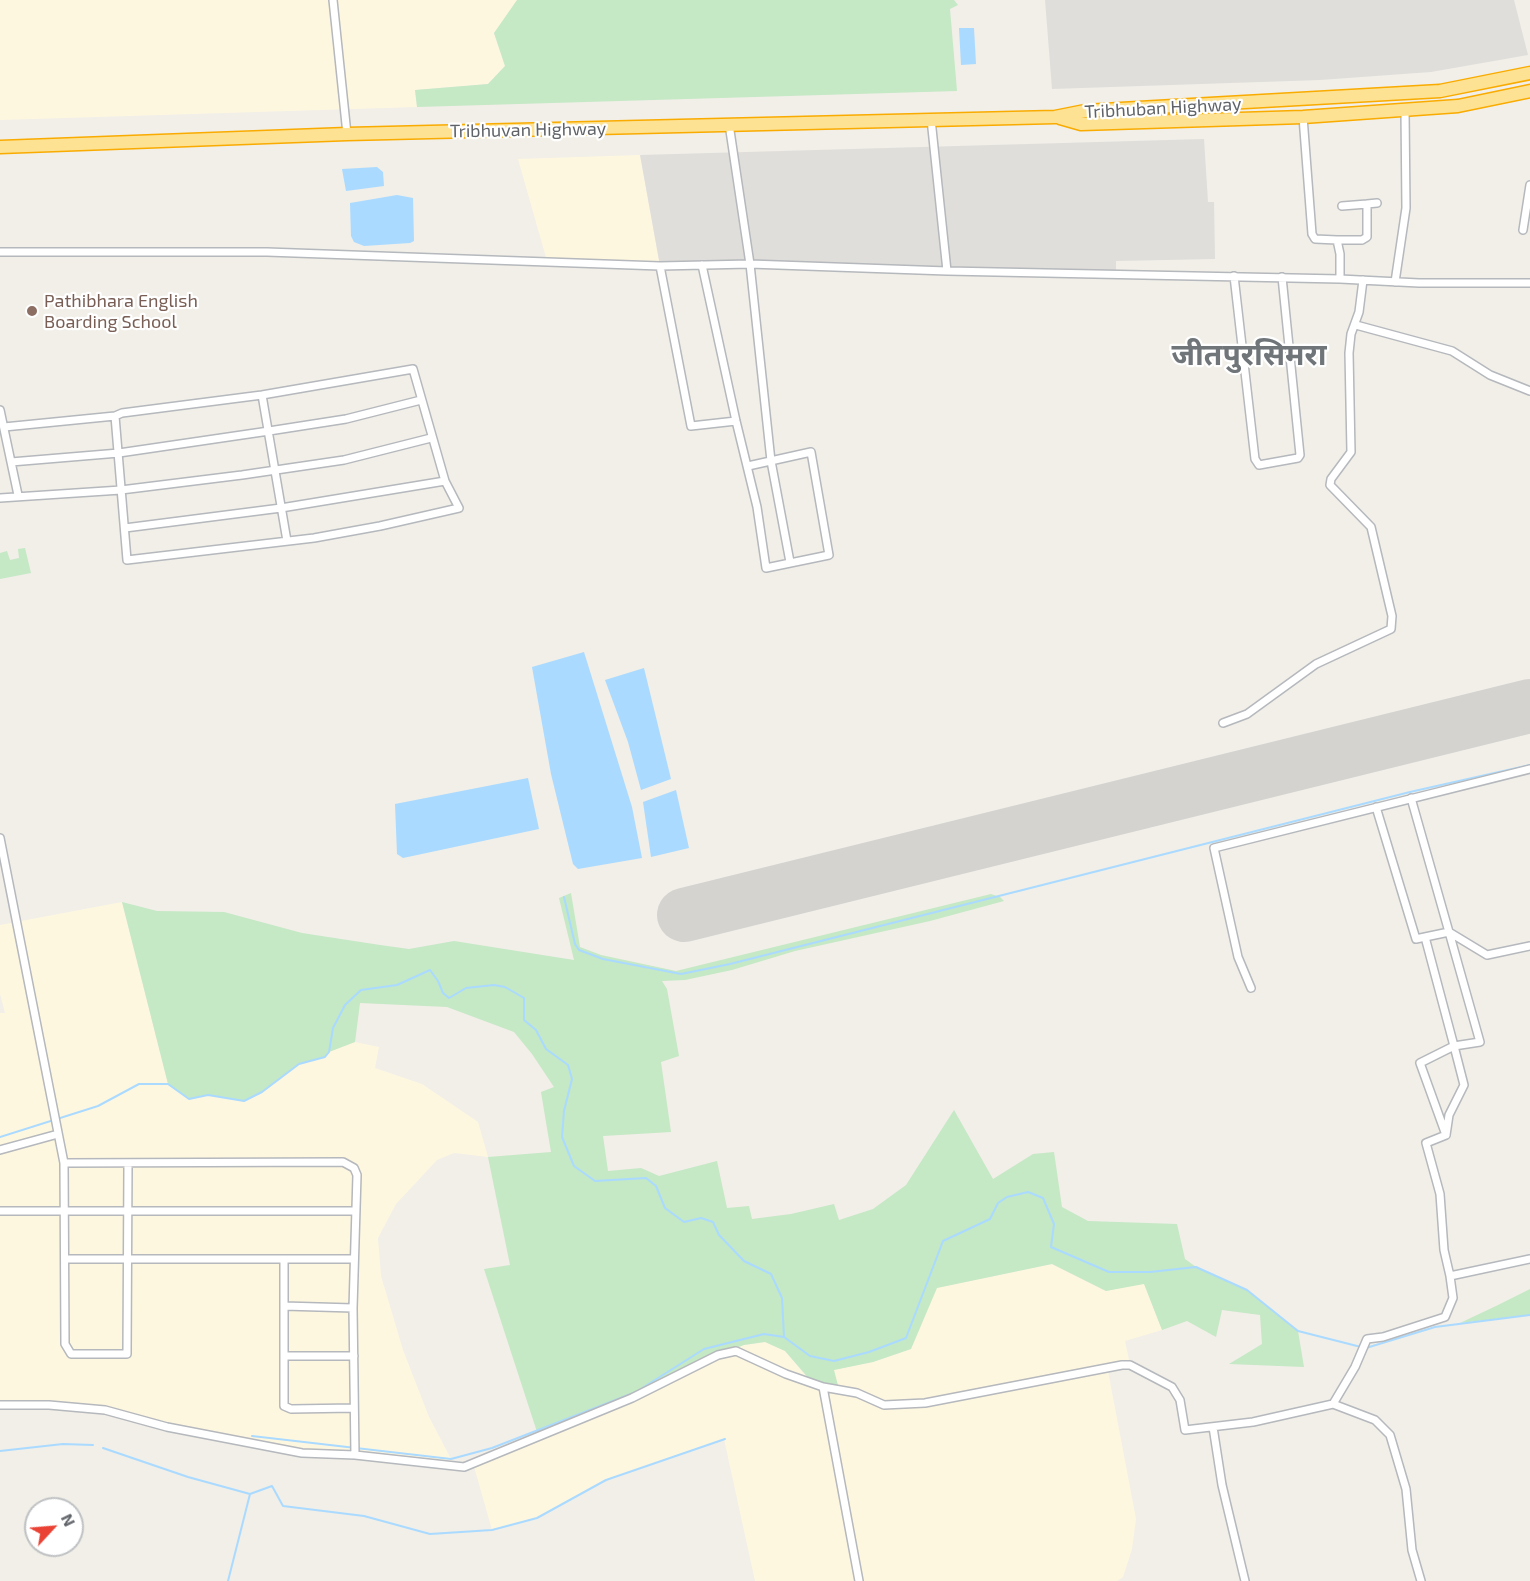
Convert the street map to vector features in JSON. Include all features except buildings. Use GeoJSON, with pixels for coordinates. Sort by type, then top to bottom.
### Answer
{"type":"FeatureCollection","features":[{"type":"Feature","properties":{"kind":"highway","name":"Tribhuban Highway"},"geometry":{"type":"LineString","coordinates":[[1055,117],[1085,111],[1440,91],[1530,73]]}},
{"type":"Feature","properties":{"kind":"highway","name":"Tribhuban Highway"},"geometry":{"type":"LineString","coordinates":[[1055,117],[1081,124],[1303,117],[1458,106],[1530,91]]}},
{"type":"Feature","properties":{"kind":"highway","name":"Tribhuvan Highway"},"geometry":{"type":"LineString","coordinates":[[0,147],[347,134],[1055,117]]}},
{"type":"Feature","properties":{"kind":"street"},"geometry":{"type":"LineString","coordinates":[[333,0],[347,134]]}},
{"type":"Feature","properties":{"kind":"street"},"geometry":{"type":"LineString","coordinates":[[1395,282],[1406,208],[1405,111]]}},
{"type":"Feature","properties":{"kind":"street"},"geometry":{"type":"LineString","coordinates":[[1303,117],[1312,234],[1315,239],[1362,240],[1367,237],[1367,204]]}},
{"type":"Feature","properties":{"kind":"street"},"geometry":{"type":"LineString","coordinates":[[931,119],[947,271]]}},
{"type":"Feature","properties":{"kind":"street"},"geometry":{"type":"LineString","coordinates":[[729,124],[750,264],[771,461],[790,562]]}},
{"type":"Feature","properties":{"kind":"street"},"geometry":{"type":"LineString","coordinates":[[1523,230],[1530,185]]}},
{"type":"Feature","properties":{"kind":"street"},"geometry":{"type":"LineString","coordinates":[[1342,206],[1377,203]]}},
{"type":"Feature","properties":{"kind":"street"},"geometry":{"type":"LineString","coordinates":[[1337,240],[1340,254],[1340,279]]}},
{"type":"Feature","properties":{"kind":"street"},"geometry":{"type":"LineString","coordinates":[[0,252],[245,252],[660,266],[750,264],[947,271],[1282,277],[1395,282],[1530,283]]}},
{"type":"Feature","properties":{"kind":"street"},"geometry":{"type":"LineString","coordinates":[[702,265],[736,422],[758,507],[766,568],[829,555],[811,452],[748,466]]}},
{"type":"Feature","properties":{"kind":"street"},"geometry":{"type":"LineString","coordinates":[[660,266],[691,426],[736,422]]}},
{"type":"Feature","properties":{"kind":"street"},"geometry":{"type":"LineString","coordinates":[[1234,276],[1255,459],[1259,465],[1298,458],[1300,455],[1282,277]]}},
{"type":"Feature","properties":{"kind":"street"},"geometry":{"type":"LineString","coordinates":[[1223,723],[1247,714],[1317,664],[1391,629],[1392,615],[1371,527],[1330,485],[1331,479],[1351,452],[1349,353],[1363,280]]}},
{"type":"Feature","properties":{"kind":"street"},"geometry":{"type":"LineString","coordinates":[[1356,325],[1452,351],[1490,375],[1530,391]]}},
{"type":"Feature","properties":{"kind":"street"},"geometry":{"type":"LineString","coordinates":[[4,427],[116,416],[122,413],[262,395],[413,369],[445,481],[459,508],[454,511],[380,526],[287,541],[127,560],[116,416]]}},
{"type":"Feature","properties":{"kind":"street"},"geometry":{"type":"LineString","coordinates":[[262,395],[287,541]]}},
{"type":"Feature","properties":{"kind":"street"},"geometry":{"type":"LineString","coordinates":[[11,462],[119,453],[268,431],[345,419],[421,400]]}},
{"type":"Feature","properties":{"kind":"street"},"geometry":{"type":"LineString","coordinates":[[0,410],[18,495]]}},
{"type":"Feature","properties":{"kind":"street"},"geometry":{"type":"LineString","coordinates":[[0,498],[18,495],[121,490],[344,460],[431,438]]}},
{"type":"Feature","properties":{"kind":"street"},"geometry":{"type":"LineString","coordinates":[[124,528],[281,508],[445,481]]}},
{"type":"Feature","properties":{"kind":"street"},"geometry":{"type":"LineString","coordinates":[[1251,988],[1238,957],[1214,848],[1530,769]]}},
{"type":"Feature","properties":{"kind":"street"},"geometry":{"type":"LineString","coordinates":[[1411,798],[1480,1042],[1454,1047],[1420,1063],[1446,1135]]}},
{"type":"Feature","properties":{"kind":"street"},"geometry":{"type":"LineString","coordinates":[[1377,807],[1416,939],[1449,932],[1487,955],[1530,946]]}},
{"type":"Feature","properties":{"kind":"street"},"geometry":{"type":"LineString","coordinates":[[0,838],[3,870],[64,1163],[67,1349],[71,1353],[127,1354],[130,1258],[128,1164]]}},
{"type":"Feature","properties":{"kind":"street"},"geometry":{"type":"LineString","coordinates":[[1425,937],[1464,1085],[1449,1115],[1446,1135]]}},
{"type":"Feature","properties":{"kind":"street"},"geometry":{"type":"LineString","coordinates":[[0,1150],[58,1134]]}},
{"type":"Feature","properties":{"kind":"street"},"geometry":{"type":"LineString","coordinates":[[1333,1404],[1363,1353],[1367,1339],[1383,1337],[1445,1317],[1453,1298],[1444,1250],[1440,1194],[1426,1143],[1446,1135]]}},
{"type":"Feature","properties":{"kind":"street"},"geometry":{"type":"LineString","coordinates":[[64,1163],[343,1162],[354,1168],[357,1175],[353,1308],[355,1454]]}},
{"type":"Feature","properties":{"kind":"street"},"geometry":{"type":"LineString","coordinates":[[0,1211],[355,1211]]}},
{"type":"Feature","properties":{"kind":"street"},"geometry":{"type":"LineString","coordinates":[[65,1258],[354,1259]]}},
{"type":"Feature","properties":{"kind":"street"},"geometry":{"type":"LineString","coordinates":[[1450,1276],[1530,1259]]}},
{"type":"Feature","properties":{"kind":"street"},"geometry":{"type":"LineString","coordinates":[[284,1260],[284,1406],[291,1409],[354,1408]]}},
{"type":"Feature","properties":{"kind":"street"},"geometry":{"type":"LineString","coordinates":[[284,1306],[353,1308]]}},
{"type":"Feature","properties":{"kind":"street"},"geometry":{"type":"LineString","coordinates":[[0,1405],[49,1405],[105,1410],[167,1427],[290,1451],[355,1454],[464,1467],[632,1398],[728,1352],[736,1351],[823,1388],[857,1393],[884,1405],[925,1403],[1107,1366],[1130,1365],[1172,1387],[1180,1400],[1185,1430],[1253,1422],[1333,1404],[1375,1420],[1390,1435],[1406,1490],[1412,1550],[1421,1581]]}},
{"type":"Feature","properties":{"kind":"street"},"geometry":{"type":"LineString","coordinates":[[285,1356],[354,1356]]}},
{"type":"Feature","properties":{"kind":"street"},"geometry":{"type":"LineString","coordinates":[[823,1388],[859,1581]]}},
{"type":"Feature","properties":{"kind":"street"},"geometry":{"type":"LineString","coordinates":[[1213,1427],[1222,1485],[1245,1581]]}},
{"type":"Feature","properties":{"kind":"shaded area"},"geometry":{"type":"Polygon","coordinates":[[[0,0],[517,0],[517,3],[494,33],[505,66],[488,84],[415,90],[417,107],[0,120],[0,0]]]}},
{"type":"Feature","properties":{"kind":"shaded area"},"geometry":{"type":"Polygon","coordinates":[[[1045,0],[1514,0],[1528,55],[1431,72],[1320,80],[1052,89],[1045,0]]]}},
{"type":"Feature","properties":{"kind":"shaded area"},"geometry":{"type":"Polygon","coordinates":[[[1204,139],[1208,202],[1214,202],[1215,259],[1116,261],[1116,274],[660,266],[640,155],[1204,139]]]}},
{"type":"Feature","properties":{"kind":"shaded area"},"geometry":{"type":"Polygon","coordinates":[[[640,155],[660,266],[547,261],[518,159],[640,155]]]}},
{"type":"Feature","properties":{"kind":"shaded area"},"geometry":{"type":"Polygon","coordinates":[[[122,902],[168,1084],[189,1099],[208,1095],[244,1101],[262,1092],[299,1064],[325,1057],[329,1052],[355,1042],[379,1047],[375,1068],[422,1084],[478,1122],[488,1157],[454,1153],[437,1160],[396,1204],[378,1238],[381,1276],[403,1350],[429,1417],[451,1459],[452,1466],[302,1453],[105,1410],[0,1405],[0,1013],[5,1013],[0,994],[0,925],[122,902]]]}},
{"type":"Feature","properties":{"kind":"shaded area"},"geometry":{"type":"Polygon","coordinates":[[[1052,1264],[1106,1291],[1144,1283],[1162,1330],[1125,1341],[1130,1365],[1107,1366],[1136,1519],[1132,1549],[1123,1577],[1117,1581],[755,1581],[724,1439],[606,1480],[537,1518],[492,1530],[473,1463],[712,1356],[744,1345],[765,1342],[785,1351],[806,1376],[840,1392],[833,1370],[873,1362],[911,1349],[936,1288],[1052,1264]]]}},
{"type":"Feature","properties":{"kind":"green space"},"geometry":{"type":"Polygon","coordinates":[[[517,0],[954,0],[958,5],[950,9],[957,91],[417,107],[415,90],[488,84],[505,66],[494,33],[517,0]]]}},
{"type":"Feature","properties":{"kind":"green space"},"geometry":{"type":"Polygon","coordinates":[[[25,548],[31,573],[0,579],[0,553],[7,551],[10,560],[19,558],[18,549],[25,548]]]}},
{"type":"Feature","properties":{"kind":"green space"},"geometry":{"type":"Polygon","coordinates":[[[571,893],[580,947],[601,955],[676,971],[991,894],[1000,897],[1004,901],[930,921],[795,951],[732,970],[685,980],[662,981],[667,989],[679,1056],[661,1062],[671,1132],[603,1136],[608,1171],[641,1168],[659,1176],[717,1161],[727,1208],[749,1206],[752,1219],[791,1214],[834,1204],[839,1220],[873,1209],[906,1185],[954,1110],[993,1179],[1033,1154],[1054,1152],[1062,1207],[1088,1221],[1177,1224],[1185,1259],[1196,1267],[1247,1290],[1298,1331],[1304,1367],[1229,1364],[1262,1344],[1260,1315],[1222,1310],[1216,1337],[1187,1321],[1162,1330],[1144,1284],[1106,1291],[1052,1264],[937,1288],[911,1349],[873,1362],[834,1370],[840,1393],[811,1381],[785,1351],[765,1342],[744,1345],[710,1358],[632,1398],[538,1435],[484,1269],[510,1265],[488,1157],[551,1152],[541,1092],[554,1087],[532,1054],[514,1032],[447,1007],[360,1003],[355,1042],[329,1052],[325,1057],[299,1064],[262,1092],[244,1101],[208,1095],[189,1099],[168,1084],[122,902],[157,911],[224,912],[302,933],[409,949],[454,941],[574,960],[559,898],[571,893]]]}},
{"type":"Feature","properties":{"kind":"green space"},"geometry":{"type":"Polygon","coordinates":[[[1530,1289],[1530,1315],[1460,1323],[1496,1306],[1530,1289]]]}},
{"type":"Feature","properties":{"kind":"water"},"geometry":{"type":"Polygon","coordinates":[[[959,28],[974,28],[976,64],[961,65],[959,28]]]}},
{"type":"Feature","properties":{"kind":"water"},"geometry":{"type":"Polygon","coordinates":[[[377,167],[383,172],[384,186],[346,191],[342,169],[377,167]]]}},
{"type":"Feature","properties":{"kind":"water"},"geometry":{"type":"Polygon","coordinates":[[[397,195],[413,198],[414,241],[364,246],[354,242],[351,236],[350,203],[397,195]]]}},
{"type":"Feature","properties":{"kind":"water"},"geometry":{"type":"Polygon","coordinates":[[[584,652],[632,807],[642,858],[578,869],[573,864],[551,774],[532,667],[584,652]]]}},
{"type":"Feature","properties":{"kind":"water"},"geometry":{"type":"Polygon","coordinates":[[[644,668],[671,779],[641,790],[628,742],[605,680],[644,668]]]}},
{"type":"Feature","properties":{"kind":"water"},"geometry":{"type":"Polygon","coordinates":[[[528,778],[539,829],[403,858],[397,854],[395,804],[528,778]]]}},
{"type":"Feature","properties":{"kind":"water"},"geometry":{"type":"Polygon","coordinates":[[[676,790],[689,848],[651,857],[643,802],[676,790]]]}},
{"type":"Feature","properties":{"kind":"waterway"},"geometry":{"type":"LineString","coordinates":[[564,897],[575,944],[579,950],[603,959],[681,974],[730,964],[1410,792],[1530,765]]}},
{"type":"Feature","properties":{"kind":"waterway"},"geometry":{"type":"LineString","coordinates":[[0,1137],[98,1106],[139,1084],[168,1084],[189,1099],[208,1095],[244,1101],[262,1092],[299,1064],[325,1057],[329,1052],[333,1028],[345,1005],[361,990],[397,985],[430,970],[443,993],[449,998],[466,988],[494,985],[505,987],[524,998],[524,1020],[536,1030],[546,1049],[568,1065],[572,1079],[564,1111],[562,1137],[574,1166],[595,1181],[646,1178],[656,1186],[665,1208],[684,1222],[701,1218],[713,1222],[719,1235],[744,1261],[771,1274],[782,1298],[784,1337],[810,1356],[834,1361],[869,1352],[906,1338],[943,1241],[990,1219],[998,1203],[1007,1197],[1028,1192],[1043,1198],[1054,1224],[1051,1247],[1109,1272],[1150,1272],[1196,1267],[1247,1290],[1298,1331],[1361,1347]]}},
{"type":"Feature","properties":{"kind":"waterway"},"geometry":{"type":"LineString","coordinates":[[1366,1348],[1435,1327],[1530,1315]]}},
{"type":"Feature","properties":{"kind":"waterway"},"geometry":{"type":"LineString","coordinates":[[252,1436],[451,1459],[492,1448],[636,1392],[704,1349],[764,1334],[784,1337]]}},
{"type":"Feature","properties":{"kind":"waterway"},"geometry":{"type":"LineString","coordinates":[[103,1448],[188,1477],[250,1494],[272,1486],[283,1506],[364,1516],[430,1534],[492,1530],[537,1518],[606,1480],[725,1439]]}},
{"type":"Feature","properties":{"kind":"waterway"},"geometry":{"type":"LineString","coordinates":[[0,1451],[63,1444],[93,1445]]}},
{"type":"Feature","properties":{"kind":"waterway"},"geometry":{"type":"LineString","coordinates":[[228,1581],[250,1494]]}},
{"type":"Feature","properties":{"kind":"runway"},"geometry":{"type":"LineString","coordinates":[[684,915],[1530,706]]}},
{"type":"Feature","properties":{"kind":"place","name":"Pathibhara English Boarding School"},"geometry":{"type":"Point","coordinates":[32,311]}},
{"type":"Feature","properties":{"kind":"district","name":"जीतपुरसिमरा"},"geometry":{"type":"Point","coordinates":[1249,355]}}]}
